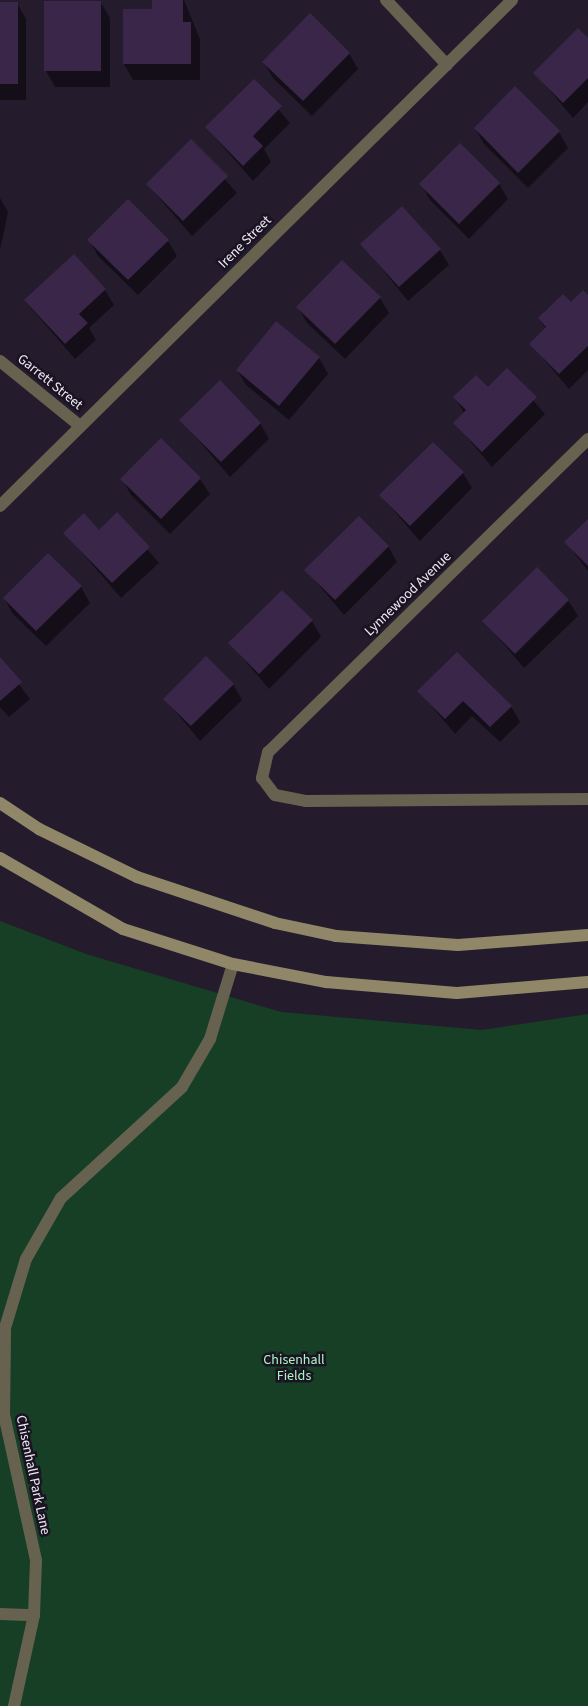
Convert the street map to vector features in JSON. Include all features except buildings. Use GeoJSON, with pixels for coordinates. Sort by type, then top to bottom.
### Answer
{"type":"FeatureCollection","features":[{"type":"Feature","properties":{"kind":"main road"},"geometry":{"type":"LineString","coordinates":[[0,803],[39,829],[137,877],[274,923],[336,936],[458,945],[588,935]]}},
{"type":"Feature","properties":{"kind":"main road"},"geometry":{"type":"LineString","coordinates":[[0,858],[123,929],[234,964],[326,982],[457,993],[588,982]]}},
{"type":"Feature","properties":{"kind":"street"},"geometry":{"type":"LineString","coordinates":[[386,0],[447,65]]}},
{"type":"Feature","properties":{"kind":"street","name":"Irene Street"},"geometry":{"type":"LineString","coordinates":[[0,506],[512,0]]}},
{"type":"Feature","properties":{"kind":"street","name":"Garrett Street"},"geometry":{"type":"LineString","coordinates":[[0,361],[80,426]]}},
{"type":"Feature","properties":{"kind":"street","name":"Lynnewood Avenue"},"geometry":{"type":"LineString","coordinates":[[588,439],[268,752],[262,778],[275,795],[306,801],[588,799]]}},
{"type":"Feature","properties":{"kind":"street","name":"Chisenhall Park Lane"},"geometry":{"type":"LineString","coordinates":[[14,1706],[34,1615],[36,1560],[26,1498],[8,1435],[2,1374],[5,1328],[26,1259],[61,1198],[182,1087],[210,1039],[234,964]]}},
{"type":"Feature","properties":{"kind":"street"},"geometry":{"type":"LineString","coordinates":[[0,1614],[34,1615]]}},
{"type":"Feature","properties":{"kind":"green space","name":"Chisenhall Fields"},"geometry":{"type":"Polygon","coordinates":[[[0,921],[86,954],[281,1012],[482,1030],[588,1014],[588,1706],[0,1706],[0,921]]]}}]}
